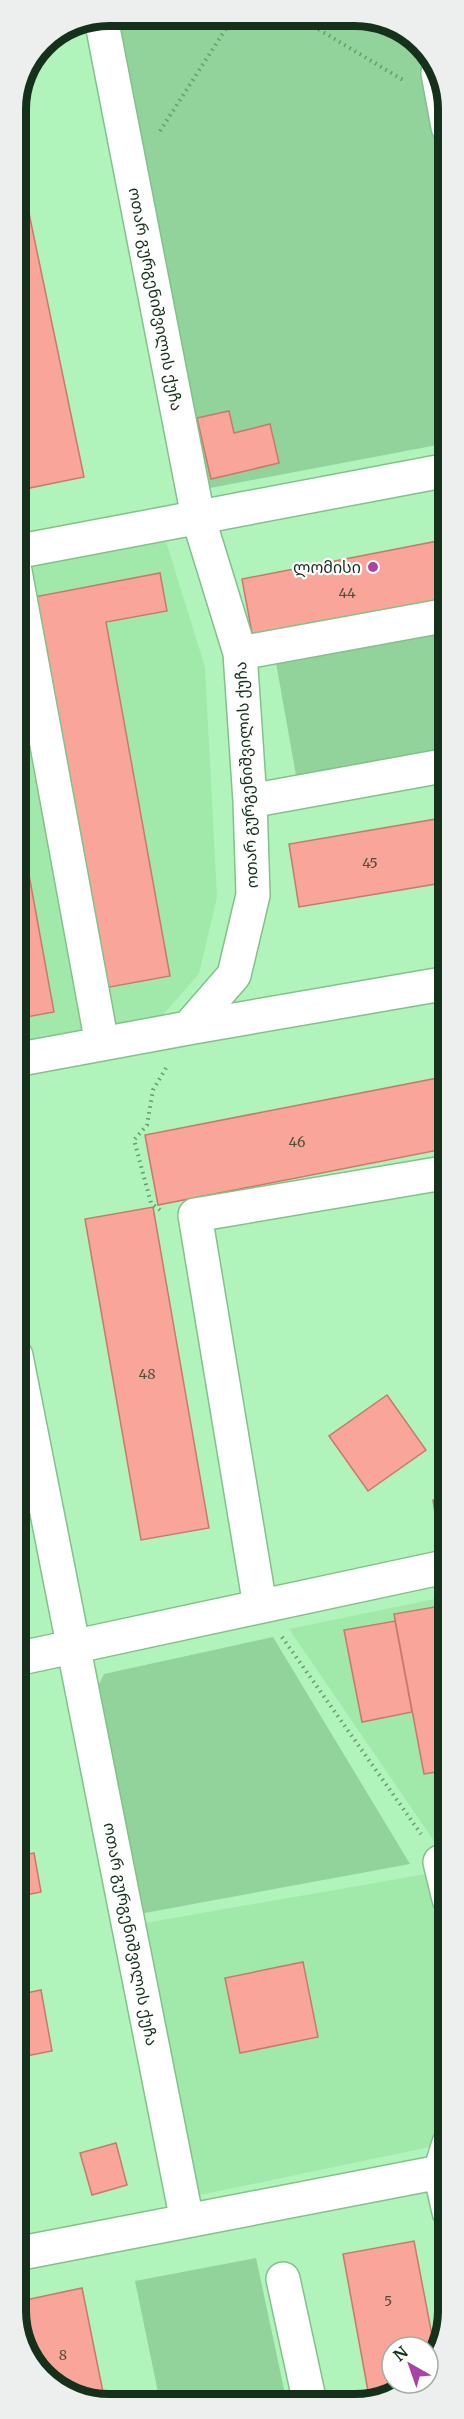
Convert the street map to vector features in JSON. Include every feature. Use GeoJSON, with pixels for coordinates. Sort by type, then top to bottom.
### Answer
{"type":"FeatureCollection","features":[{"type":"Feature","properties":{"kind":"street","name":"ოთარ გურგენიშვილის ქუჩა"},"geometry":{"type":"LineString","coordinates":[[103,26],[198,517],[240,653],[250,801],[253,895],[234,975],[188,1028]]}},
{"type":"Feature","properties":{"kind":"street"},"geometry":{"type":"LineString","coordinates":[[26,550],[438,472]]}},
{"type":"Feature","properties":{"kind":"street"},"geometry":{"type":"LineString","coordinates":[[240,653],[438,617]]}},
{"type":"Feature","properties":{"kind":"street"},"geometry":{"type":"LineString","coordinates":[[26,631],[102,1044]]}},
{"type":"Feature","properties":{"kind":"street"},"geometry":{"type":"LineString","coordinates":[[250,801],[438,767]]}},
{"type":"Feature","properties":{"kind":"street"},"geometry":{"type":"LineString","coordinates":[[26,1058],[438,984]]}},
{"type":"Feature","properties":{"kind":"street"},"geometry":{"type":"LineString","coordinates":[[260,1606],[195,1215],[438,1174]]}},
{"type":"Feature","properties":{"kind":"street","name":"ოთარ გურგენიშვილის ქუჩა"},"geometry":{"type":"LineString","coordinates":[[26,1410],[187,2221]]}},
{"type":"Feature","properties":{"kind":"street"},"geometry":{"type":"LineString","coordinates":[[26,1657],[438,1568]]}},
{"type":"Feature","properties":{"kind":"street"},"geometry":{"type":"LineString","coordinates":[[26,2252],[187,2221],[438,2158]]}},
{"type":"Feature","properties":{"kind":"street"},"geometry":{"type":"LineString","coordinates":[[283,2279],[308,2394]]}},
{"type":"Feature","properties":{"kind":"path"},"geometry":{"type":"LineString","coordinates":[[131,174],[227,26]]}},
{"type":"Feature","properties":{"kind":"path"},"geometry":{"type":"LineString","coordinates":[[312,26],[438,110]]}},
{"type":"Feature","properties":{"kind":"path"},"geometry":{"type":"LineString","coordinates":[[188,1028],[153,1090],[147,1125],[134,1140],[151,1203],[165,1214],[195,1215]]}},
{"type":"Feature","properties":{"kind":"path"},"geometry":{"type":"LineString","coordinates":[[260,1606],[438,1851]]}},
{"type":"Feature","properties":{"kind":"shaded area"},"geometry":{"type":"Polygon","coordinates":[[[112,26],[356,26],[372,27],[388,32],[410,46],[423,60],[438,135],[438,445],[205,489],[112,26]]]}},
{"type":"Feature","properties":{"kind":"shaded area"},"geometry":{"type":"Polygon","coordinates":[[[165,538],[205,667],[217,897],[199,974],[155,1024],[26,1044],[26,564],[165,538]]]}},
{"type":"Feature","properties":{"kind":"shaded area"},"geometry":{"type":"Polygon","coordinates":[[[438,627],[438,755],[297,781],[275,657],[438,627]]]}},
{"type":"Feature","properties":{"kind":"shaded area"},"geometry":{"type":"Polygon","coordinates":[[[438,1598],[438,1847],[289,1629],[438,1598]]]}},
{"type":"Feature","properties":{"kind":"shaded area"},"geometry":{"type":"Polygon","coordinates":[[[273,1637],[410,1864],[139,1914],[95,1692],[104,1674],[273,1637]]]}},
{"type":"Feature","properties":{"kind":"shaded area"},"geometry":{"type":"Polygon","coordinates":[[[438,1872],[438,2145],[190,2197],[139,1924],[438,1872]]]}},
{"type":"Feature","properties":{"kind":"shaded area"},"geometry":{"type":"Polygon","coordinates":[[[256,2258],[285,2394],[158,2394],[135,2281],[256,2258]]]}},
{"type":"Feature","properties":{"kind":"building"},"geometry":{"type":"Polygon","coordinates":[[[26,199],[84,477],[26,489],[26,199]]]}},
{"type":"Feature","properties":{"kind":"building"},"geometry":{"type":"Polygon","coordinates":[[[229,411],[234,433],[270,424],[279,463],[211,479],[197,418],[229,411]]]}},
{"type":"Feature","properties":{"kind":"building"},"geometry":{"type":"Polygon","coordinates":[[[438,541],[438,609],[254,644],[242,579],[438,541]]]}},
{"type":"Feature","properties":{"kind":"building"},"geometry":{"type":"Polygon","coordinates":[[[160,573],[167,611],[106,622],[170,976],[99,989],[29,598],[160,573]]]}},
{"type":"Feature","properties":{"kind":"building"},"geometry":{"type":"Polygon","coordinates":[[[438,819],[438,884],[299,907],[289,844],[438,819]]]}},
{"type":"Feature","properties":{"kind":"building"},"geometry":{"type":"Polygon","coordinates":[[[26,858],[54,1012],[26,1017],[26,858]]]}},
{"type":"Feature","properties":{"kind":"building"},"geometry":{"type":"Polygon","coordinates":[[[438,1078],[438,1150],[158,1205],[145,1135],[438,1078]]]}},
{"type":"Feature","properties":{"kind":"building"},"geometry":{"type":"Polygon","coordinates":[[[153,1207],[209,1528],[141,1540],[85,1219],[153,1207]]]}},
{"type":"Feature","properties":{"kind":"building"},"geometry":{"type":"Polygon","coordinates":[[[387,1395],[426,1450],[368,1491],[329,1436],[387,1395]]]}},
{"type":"Feature","properties":{"kind":"building"},"geometry":{"type":"Polygon","coordinates":[[[438,1499],[438,1532],[433,1500],[438,1499]]]}},
{"type":"Feature","properties":{"kind":"building"},"geometry":{"type":"Polygon","coordinates":[[[438,1606],[438,1772],[424,1774],[394,1614],[438,1606]]]}},
{"type":"Feature","properties":{"kind":"building"},"geometry":{"type":"Polygon","coordinates":[[[395,1621],[412,1712],[362,1722],[344,1630],[395,1621]]]}},
{"type":"Feature","properties":{"kind":"building"},"geometry":{"type":"Polygon","coordinates":[[[34,1853],[41,1892],[26,1895],[26,1854],[34,1853]]]}},
{"type":"Feature","properties":{"kind":"building"},"geometry":{"type":"Polygon","coordinates":[[[303,1962],[318,2037],[240,2053],[225,1978],[303,1962]]]}},
{"type":"Feature","properties":{"kind":"building"},"geometry":{"type":"Polygon","coordinates":[[[41,1990],[52,2051],[26,2056],[26,1993],[41,1990]]]}},
{"type":"Feature","properties":{"kind":"building"},"geometry":{"type":"Polygon","coordinates":[[[116,2143],[127,2185],[92,2195],[80,2153],[116,2143]]]}},
{"type":"Feature","properties":{"kind":"building"},"geometry":{"type":"Polygon","coordinates":[[[414,2241],[432,2335],[380,2335],[380,2390],[368,2393],[343,2254],[414,2241]]]}},
{"type":"Feature","properties":{"kind":"building"},"geometry":{"type":"Polygon","coordinates":[[[82,2288],[103,2393],[82,2389],[67,2382],[54,2373],[39,2357],[26,2322],[26,2300],[82,2288]]]}},
{"type":"Feature","properties":{"kind":"place","name":"ლომისი"},"geometry":{"type":"Point","coordinates":[373,567]}}]}
